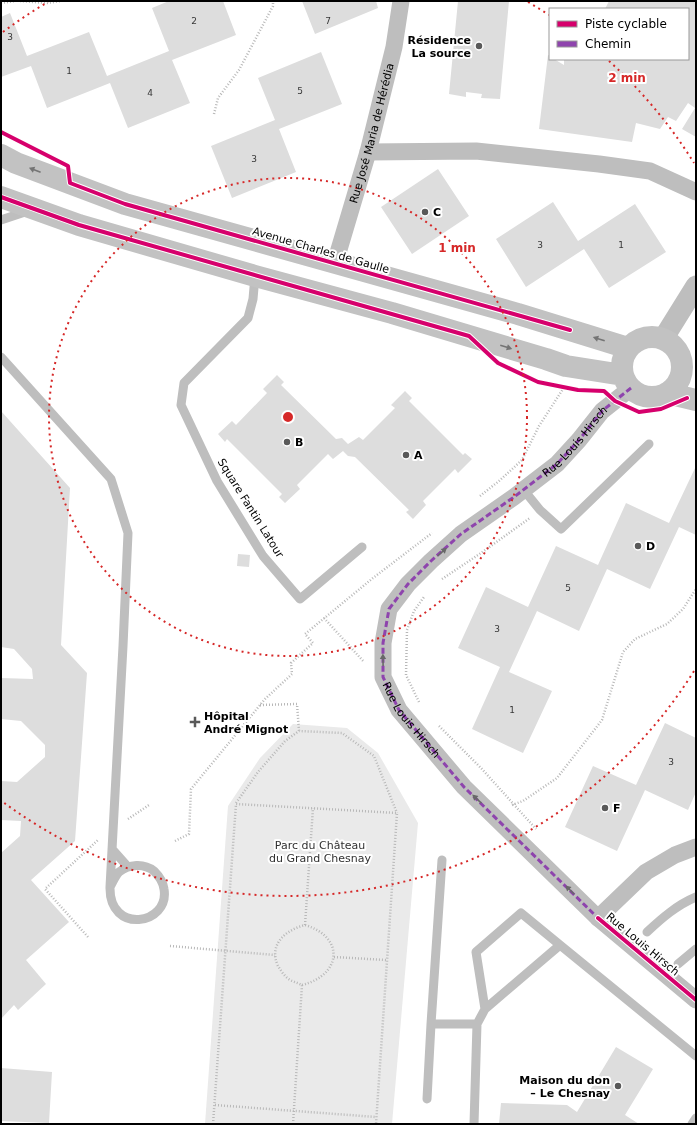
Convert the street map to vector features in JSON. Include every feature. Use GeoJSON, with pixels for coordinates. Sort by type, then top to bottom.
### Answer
{"type":"FeatureCollection","features":[{"type":"Feature","properties":{"kind":"main road","name":"Avenue Charles de Gaulle"},"geometry":{"type":"LineString","coordinates":[[1,155],[16,164],[125,204],[518,314],[628,348]]}},
{"type":"Feature","properties":{"kind":"main road"},"geometry":{"type":"LineString","coordinates":[[1,196],[79,225],[392,314],[566,366],[627,382]]}},
{"type":"Feature","properties":{"kind":"main road"},"geometry":{"type":"LineString","coordinates":[[654,337],[663,339],[671,343],[677,349],[681,357],[689,366],[674,388],[667,393],[648,397],[639,394],[627,382],[622,366],[624,357],[628,348],[635,342],[644,338],[654,337]]}},
{"type":"Feature","properties":{"kind":"main road"},"geometry":{"type":"LineString","coordinates":[[667,393],[696,400]]}},
{"type":"Feature","properties":{"kind":"street","name":"Rue José Maria de Hérédia"},"geometry":{"type":"LineString","coordinates":[[335,263],[368,152],[394,47],[401,1]]}},
{"type":"Feature","properties":{"kind":"street"},"geometry":{"type":"LineString","coordinates":[[368,152],[476,151],[599,164],[650,171],[696,192]]}},
{"type":"Feature","properties":{"kind":"street"},"geometry":{"type":"LineString","coordinates":[[663,339],[696,286]]}},
{"type":"Feature","properties":{"kind":"street","name":"Rue Louis Hirsch"},"geometry":{"type":"LineString","coordinates":[[627,382],[557,464],[461,534],[408,584],[389,609],[383,643],[383,677],[399,710],[464,787],[598,918],[696,1000]]}},
{"type":"Feature","properties":{"kind":"street"},"geometry":{"type":"LineString","coordinates":[[598,918],[646,872],[675,855],[696,847]]}},
{"type":"Feature","properties":{"kind":"lane"},"geometry":{"type":"LineString","coordinates":[[1,220],[34,208]]}},
{"type":"Feature","properties":{"kind":"lane","name":"Square Fantin Latour"},"geometry":{"type":"LineString","coordinates":[[255,276],[253,299],[248,318],[184,383],[181,405],[217,481],[263,556],[300,599],[362,547]]}},
{"type":"Feature","properties":{"kind":"lane"},"geometry":{"type":"LineString","coordinates":[[1,357],[111,479],[128,533],[110,887],[110,897],[113,906],[119,913],[126,918],[135,920],[145,919],[153,915],[159,909],[163,901],[163,884],[159,876],[153,870],[145,867],[128,867],[114,878],[110,887]]}},
{"type":"Feature","properties":{"kind":"lane"},"geometry":{"type":"LineString","coordinates":[[523,489],[540,510],[561,529],[649,444]]}},
{"type":"Feature","properties":{"kind":"lane"},"geometry":{"type":"LineString","coordinates":[[112,849],[128,867]]}},
{"type":"Feature","properties":{"kind":"lane"},"geometry":{"type":"LineString","coordinates":[[427,1099],[442,860]]}},
{"type":"Feature","properties":{"kind":"lane"},"geometry":{"type":"LineString","coordinates":[[647,932],[666,914],[696,897]]}},
{"type":"Feature","properties":{"kind":"lane"},"geometry":{"type":"LineString","coordinates":[[485,1009],[476,952],[521,912],[696,1056]]}},
{"type":"Feature","properties":{"kind":"lane"},"geometry":{"type":"LineString","coordinates":[[474,1124],[477,1024],[485,1009],[560,945]]}},
{"type":"Feature","properties":{"kind":"lane"},"geometry":{"type":"LineString","coordinates":[[678,964],[696,949]]}},
{"type":"Feature","properties":{"kind":"lane"},"geometry":{"type":"LineString","coordinates":[[431,1024],[477,1024]]}},
{"type":"Feature","properties":{"kind":"lane"},"geometry":{"type":"LineString","coordinates":[[692,1124],[696,1118]]}},
{"type":"Feature","properties":{"kind":"path"},"geometry":{"type":"LineString","coordinates":[[1,3],[15,1]]}},
{"type":"Feature","properties":{"kind":"path"},"geometry":{"type":"LineString","coordinates":[[20,1],[47,3],[61,1]]}},
{"type":"Feature","properties":{"kind":"path"},"geometry":{"type":"LineString","coordinates":[[214,114],[218,98],[239,70],[273,6],[273,1]]}},
{"type":"Feature","properties":{"kind":"path"},"geometry":{"type":"LineString","coordinates":[[558,386],[571,389]]}},
{"type":"Feature","properties":{"kind":"path"},"geometry":{"type":"LineString","coordinates":[[474,500],[499,481],[522,460],[539,426],[563,389]]}},
{"type":"Feature","properties":{"kind":"path"},"geometry":{"type":"LineString","coordinates":[[438,582],[517,528],[540,510]]}},
{"type":"Feature","properties":{"kind":"path"},"geometry":{"type":"LineString","coordinates":[[175,841],[189,834],[191,789],[260,705],[292,674],[291,663],[313,643],[305,634],[373,578],[436,530]]}},
{"type":"Feature","properties":{"kind":"path"},"geometry":{"type":"LineString","coordinates":[[494,815],[523,801],[557,778],[602,720],[623,652],[635,639],[667,624],[683,609],[696,590]]}},
{"type":"Feature","properties":{"kind":"path"},"geometry":{"type":"LineString","coordinates":[[422,707],[406,675],[407,630],[414,611],[429,592]]}},
{"type":"Feature","properties":{"kind":"path"},"geometry":{"type":"LineString","coordinates":[[324,618],[366,664],[406,675]]}},
{"type":"Feature","properties":{"kind":"path"},"geometry":{"type":"LineString","coordinates":[[260,705],[297,704],[299,731]]}},
{"type":"Feature","properties":{"kind":"path"},"geometry":{"type":"LineString","coordinates":[[437,724],[481,768],[541,834]]}},
{"type":"Feature","properties":{"kind":"path"},"geometry":{"type":"LineString","coordinates":[[214,1124],[236,804],[258,772],[285,741],[299,731],[342,733],[374,756],[397,813],[376,1124]]}},
{"type":"Feature","properties":{"kind":"path"},"geometry":{"type":"LineString","coordinates":[[236,804],[397,813]]}},
{"type":"Feature","properties":{"kind":"path"},"geometry":{"type":"LineString","coordinates":[[88,937],[46,889],[97,841],[113,828],[149,805]]}},
{"type":"Feature","properties":{"kind":"path"},"geometry":{"type":"LineString","coordinates":[[305,925],[313,808]]}},
{"type":"Feature","properties":{"kind":"path"},"geometry":{"type":"LineString","coordinates":[[305,925],[315,928],[325,936],[333,946],[334,958],[330,969],[322,977],[313,982],[302,985],[290,980],[281,972],[275,954],[278,943],[285,935],[294,928],[305,925]]}},
{"type":"Feature","properties":{"kind":"path"},"geometry":{"type":"LineString","coordinates":[[170,946],[275,954]]}},
{"type":"Feature","properties":{"kind":"path"},"geometry":{"type":"LineString","coordinates":[[334,958],[386,960]]}},
{"type":"Feature","properties":{"kind":"path"},"geometry":{"type":"LineString","coordinates":[[293,1124],[302,985]]}},
{"type":"Feature","properties":{"kind":"path"},"geometry":{"type":"LineString","coordinates":[[215,1105],[376,1117]]}},
{"type":"Feature","properties":{"kind":"green space","name":"Parc du Château du Grand Chesnay"},"geometry":{"type":"Polygon","coordinates":[[[293,724],[347,728],[378,753],[418,823],[392,1124],[205,1124],[228,806],[260,758],[293,724]]]}},
{"type":"Feature","properties":{"kind":"building"},"geometry":{"type":"Polygon","coordinates":[[[169,1],[223,1],[236,35],[172,60],[190,103],[128,128],[110,83],[47,108],[31,66],[1,77],[1,17],[10,13],[27,56],[89,32],[107,76],[169,51],[152,8],[169,1]]]}},
{"type":"Feature","properties":{"kind":"building"},"geometry":{"type":"Polygon","coordinates":[[[302,1],[376,1],[378,8],[315,34],[302,1]]]}},
{"type":"Feature","properties":{"kind":"building","name":"Résidence La source"},"geometry":{"type":"Polygon","coordinates":[[[458,1],[509,1],[500,99],[481,98],[482,94],[466,92],[466,97],[449,94],[458,1]]]}},
{"type":"Feature","properties":{"kind":"building"},"geometry":{"type":"Polygon","coordinates":[[[609,1],[696,1],[696,137],[682,129],[695,108],[688,103],[676,121],[668,117],[660,129],[636,123],[632,142],[539,129],[548,55],[549,60],[556,60],[564,65],[564,60],[689,60],[689,8],[606,8],[609,1]]]}},
{"type":"Feature","properties":{"kind":"building"},"geometry":{"type":"Polygon","coordinates":[[[321,52],[342,104],[279,129],[296,172],[232,198],[211,146],[275,120],[258,78],[321,52]]]}},
{"type":"Feature","properties":{"kind":"building","name":"C"},"geometry":{"type":"Polygon","coordinates":[[[438,169],[469,216],[412,254],[381,207],[438,169]]]}},
{"type":"Feature","properties":{"kind":"building"},"geometry":{"type":"Polygon","coordinates":[[[553,202],[578,241],[635,204],[666,252],[609,288],[584,249],[526,287],[496,239],[553,202]]]}},
{"type":"Feature","properties":{"kind":"building"},"geometry":{"type":"Polygon","coordinates":[[[277,375],[284,382],[281,385],[336,439],[342,438],[348,444],[359,437],[363,440],[395,408],[391,405],[405,391],[412,398],[409,401],[463,455],[465,453],[472,459],[458,473],[455,469],[423,501],[426,505],[413,519],[406,512],[409,510],[355,457],[348,456],[343,451],[333,459],[328,454],[297,485],[300,489],[285,503],[279,497],[282,494],[227,439],[225,442],[218,434],[232,421],[236,425],[267,393],[263,389],[277,375]]]}},
{"type":"Feature","properties":{"kind":"building"},"geometry":{"type":"Polygon","coordinates":[[[1,411],[70,488],[61,645],[87,673],[75,841],[31,880],[69,922],[26,960],[46,984],[18,1010],[14,1005],[1,1019],[1,853],[20,836],[21,821],[1,820],[1,781],[17,782],[45,757],[45,745],[21,721],[1,719],[1,678],[33,679],[32,669],[14,649],[1,647],[1,411]]]}},
{"type":"Feature","properties":{"kind":"building"},"geometry":{"type":"Polygon","coordinates":[[[696,466],[696,535],[679,527],[650,589],[607,569],[579,631],[537,611],[509,672],[552,691],[523,753],[472,729],[500,667],[458,648],[486,587],[528,607],[556,546],[598,565],[626,503],[669,523],[696,466]]]}},
{"type":"Feature","properties":{"kind":"building"},"geometry":{"type":"Polygon","coordinates":[[[238,554],[250,555],[249,567],[237,566],[238,554]]]}},
{"type":"Feature","properties":{"kind":"building"},"geometry":{"type":"Polygon","coordinates":[[[665,723],[696,738],[696,792],[688,810],[645,790],[617,851],[565,827],[593,766],[636,785],[665,723]]]}},
{"type":"Feature","properties":{"kind":"building","name":"Maison du don – Le Chesnay"},"geometry":{"type":"Polygon","coordinates":[[[616,1047],[653,1069],[625,1115],[639,1124],[499,1124],[501,1103],[567,1105],[577,1112],[616,1047]]]}},
{"type":"Feature","properties":{"kind":"building"},"geometry":{"type":"Polygon","coordinates":[[[1,1068],[52,1072],[49,1123],[1,1121],[1,1068]]]}},
{"type":"Feature","properties":{"kind":"marked path"},"geometry":{"type":"LineString","coordinates":[[600,920],[464,787],[399,710],[383,677],[383,643],[389,609],[408,584],[461,534],[514,497],[557,464],[579,440],[602,411],[631,388]]}},
{"type":"Feature","properties":{"kind":"cycle path"},"geometry":{"type":"LineString","coordinates":[[1,132],[68,166],[70,183],[125,204],[570,330]]}},
{"type":"Feature","properties":{"kind":"cycle path"},"geometry":{"type":"LineString","coordinates":[[1,197],[79,225],[469,336],[498,363],[538,382],[578,390],[604,391],[615,401],[639,412],[661,409],[687,398]]}},
{"type":"Feature","properties":{"kind":"cycle path"},"geometry":{"type":"LineString","coordinates":[[598,918],[696,1000]]}},
{"type":"Feature","properties":{"kind":"place","name":"Résidence La source"},"geometry":{"type":"Point","coordinates":[479,46]}},
{"type":"Feature","properties":{"kind":"place","name":"C"},"geometry":{"type":"Point","coordinates":[425,212]}},
{"type":"Feature","properties":{"kind":"place","name":"B"},"geometry":{"type":"Point","coordinates":[287,442]}},
{"type":"Feature","properties":{"kind":"place","name":"A"},"geometry":{"type":"Point","coordinates":[406,455]}},
{"type":"Feature","properties":{"kind":"place","name":"D"},"geometry":{"type":"Point","coordinates":[638,546]}},
{"type":"Feature","properties":{"kind":"place","name":"Hôpital André Mignot"},"geometry":{"type":"Point","coordinates":[195,722]}},
{"type":"Feature","properties":{"kind":"place","name":"F"},"geometry":{"type":"Point","coordinates":[605,808]}},
{"type":"Feature","properties":{"kind":"place","name":"Maison du don – Le Chesnay"},"geometry":{"type":"Point","coordinates":[618,1086]}}]}
